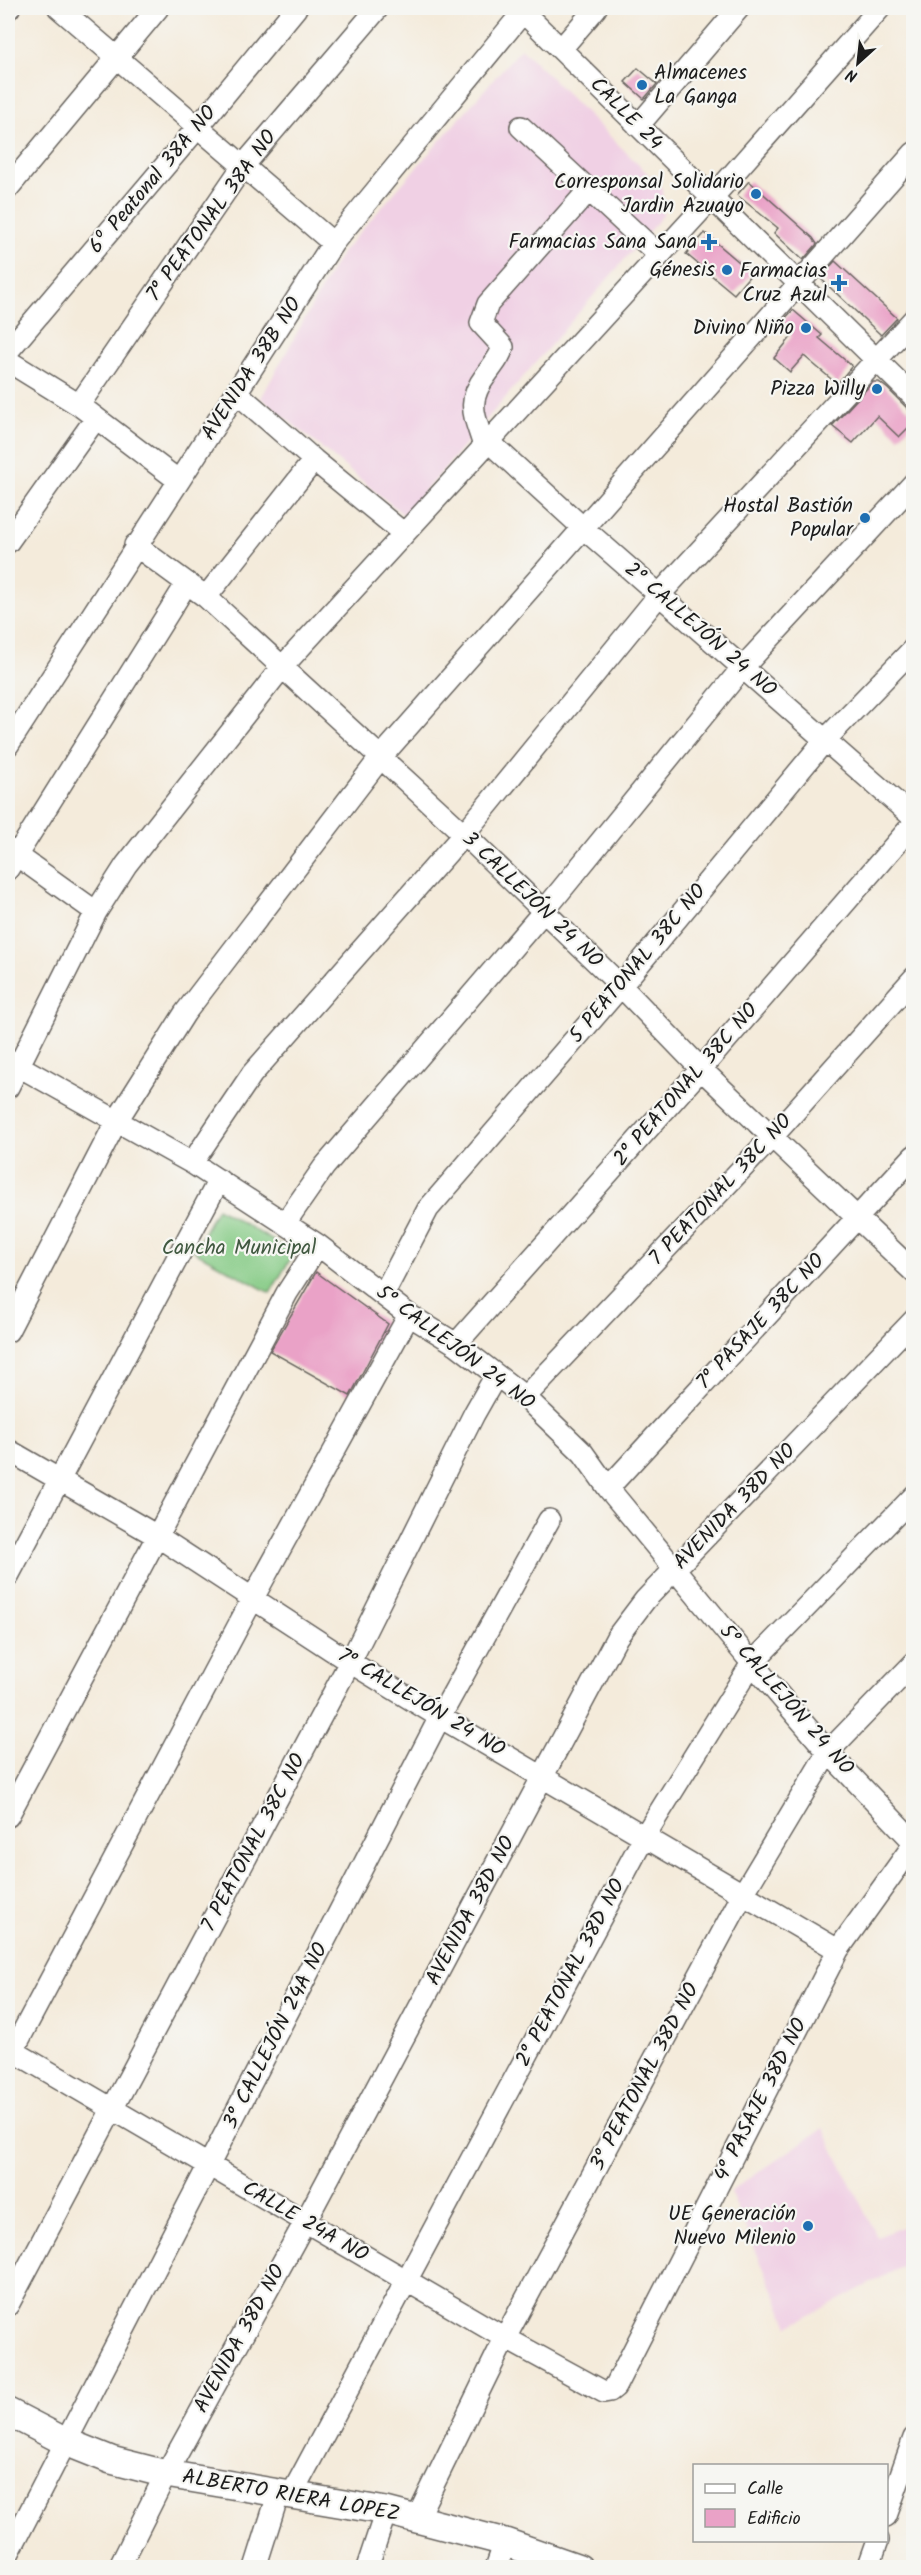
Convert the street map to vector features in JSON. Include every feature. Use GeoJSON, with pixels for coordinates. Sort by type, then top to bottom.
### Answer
{"type":"FeatureCollection","features":[{"type":"Feature","properties":{"kind":"main road","name":"ALBERTO RIERA LOPEZ"},"geometry":{"type":"LineString","coordinates":[[8,2412],[66,2442],[111,2460],[166,2474],[286,2493],[417,2518],[505,2542],[579,2568]]}},
{"type":"Feature","properties":{"kind":"street"},"geometry":{"type":"LineString","coordinates":[[59,8],[333,243]]}},
{"type":"Feature","properties":{"kind":"street"},"geometry":{"type":"LineString","coordinates":[[8,188],[158,8]]}},
{"type":"Feature","properties":{"kind":"street","name":"6º Peatonal 38A NO"},"geometry":{"type":"LineString","coordinates":[[8,351],[296,8]]}},
{"type":"Feature","properties":{"kind":"street","name":"7° PEATONAL 38A NO"},"geometry":{"type":"LineString","coordinates":[[8,542],[87,411],[243,166],[378,8]]}},
{"type":"Feature","properties":{"kind":"street"},"geometry":{"type":"LineString","coordinates":[[561,49],[596,8]]}},
{"type":"Feature","properties":{"kind":"street"},"geometry":{"type":"LineString","coordinates":[[638,126],[739,8]]}},
{"type":"Feature","properties":{"kind":"street"},"geometry":{"type":"LineString","coordinates":[[8,1087],[13,1063],[96,912],[126,865],[283,666],[711,199],[880,8]]}},
{"type":"Feature","properties":{"kind":"street","name":"CALLE 24"},"geometry":{"type":"LineString","coordinates":[[521,10],[875,362],[914,397]]}},
{"type":"Feature","properties":{"kind":"street","name":"AVENIDA 38B NO"},"geometry":{"type":"LineString","coordinates":[[8,745],[135,545],[180,481],[333,243],[521,10]]}},
{"type":"Feature","properties":{"kind":"street"},"geometry":{"type":"LineString","coordinates":[[521,127],[660,255]]}},
{"type":"Feature","properties":{"kind":"street"},"geometry":{"type":"LineString","coordinates":[[8,1331],[116,1122],[184,1012],[381,757],[914,153]]}},
{"type":"Feature","properties":{"kind":"street"},"geometry":{"type":"LineString","coordinates":[[486,444],[472,399],[503,347],[481,323],[482,315],[488,304],[589,190]]}},
{"type":"Feature","properties":{"kind":"street"},"geometry":{"type":"LineString","coordinates":[[192,1162],[252,1074],[464,834],[659,595],[914,319]]}},
{"type":"Feature","properties":{"kind":"street"},"geometry":{"type":"LineString","coordinates":[[8,361],[87,411],[180,481]]}},
{"type":"Feature","properties":{"kind":"street"},"geometry":{"type":"LineString","coordinates":[[237,393],[403,533]]}},
{"type":"Feature","properties":{"kind":"street","name":"2° CALLEJÓN 24 NO"},"geometry":{"type":"LineString","coordinates":[[486,444],[914,818]]}},
{"type":"Feature","properties":{"kind":"street"},"geometry":{"type":"LineString","coordinates":[[206,597],[314,460]]}},
{"type":"Feature","properties":{"kind":"street"},"geometry":{"type":"LineString","coordinates":[[285,1223],[324,1167],[544,911],[743,667],[914,483]]}},
{"type":"Feature","properties":{"kind":"street","name":"3 CALLEJÓN 24 NO"},"geometry":{"type":"LineString","coordinates":[[135,545],[206,597],[464,834],[621,986],[700,1069],[914,1272]]}},
{"type":"Feature","properties":{"kind":"street"},"geometry":{"type":"LineString","coordinates":[[96,912],[10,858],[187,583]]}},
{"type":"Feature","properties":{"kind":"street","name":"5 PEATONAL 38C NO"},"geometry":{"type":"LineString","coordinates":[[383,1295],[429,1209],[621,986],[826,739],[914,648]]}},
{"type":"Feature","properties":{"kind":"street","name":"2° PEATONAL 38C NO"},"geometry":{"type":"LineString","coordinates":[[456,1344],[914,823]]}},
{"type":"Feature","properties":{"kind":"street","name":"7 PEATONAL 38C NO"},"geometry":{"type":"LineString","coordinates":[[525,1397],[772,1137],[914,978]]}},
{"type":"Feature","properties":{"kind":"street","name":"5° CALLEJÓN 24 NO"},"geometry":{"type":"LineString","coordinates":[[13,1063],[192,1162],[318,1245],[409,1315],[456,1344],[495,1377],[525,1397],[583,1453],[608,1488],[752,1663],[828,1752],[914,1843]]}},
{"type":"Feature","properties":{"kind":"street","name":"7° PASAJE 38C NO"},"geometry":{"type":"LineString","coordinates":[[608,1488],[914,1156]]}},
{"type":"Feature","properties":{"kind":"street"},"geometry":{"type":"LineString","coordinates":[[8,1576],[219,1180]]}},
{"type":"Feature","properties":{"kind":"street"},"geometry":{"type":"LineString","coordinates":[[8,1816],[287,1293],[318,1245]]}},
{"type":"Feature","properties":{"kind":"street"},"geometry":{"type":"LineString","coordinates":[[9,2053],[253,1598],[409,1315]]}},
{"type":"Feature","properties":{"kind":"street","name":"AVENIDA 38D NO"},"geometry":{"type":"LineString","coordinates":[[119,2568],[166,2474],[305,2222],[616,1637],[645,1600],[914,1320]]}},
{"type":"Feature","properties":{"kind":"street","name":"7 PEATONAL 38C NO"},"geometry":{"type":"LineString","coordinates":[[8,2305],[350,1662],[474,1414],[495,1377]]}},
{"type":"Feature","properties":{"kind":"street","name":"7° CALLEJÓN 24 NO"},"geometry":{"type":"LineString","coordinates":[[8,1450],[157,1536],[350,1662],[440,1717],[544,1775],[644,1837],[838,1950]]}},
{"type":"Feature","properties":{"kind":"street","name":"2° PEATONAL 38D NO"},"geometry":{"type":"LineString","coordinates":[[255,2568],[286,2493],[407,2281],[644,1837],[752,1663],[914,1496]]}},
{"type":"Feature","properties":{"kind":"street","name":"3° CALLEJÓN 24A NO"},"geometry":{"type":"LineString","coordinates":[[8,2554],[440,1717],[549,1520]]}},
{"type":"Feature","properties":{"kind":"street","name":"3° PEATONAL 38D NO"},"geometry":{"type":"LineString","coordinates":[[417,2518],[505,2338],[743,1894],[828,1752],[914,1663]]}},
{"type":"Feature","properties":{"kind":"street","name":"4° PASAJE 38D NO"},"geometry":{"type":"LineString","coordinates":[[604,2392],[615,2387],[838,1950],[914,1843]]}},
{"type":"Feature","properties":{"kind":"street","name":"CALLE 24A NO"},"geometry":{"type":"LineString","coordinates":[[9,2053],[113,2110],[505,2338],[604,2392]]}},
{"type":"Feature","properties":{"kind":"street"},"geometry":{"type":"LineString","coordinates":[[888,2510],[914,2438]]}},
{"type":"Feature","properties":{"kind":"street"},"geometry":{"type":"LineString","coordinates":[[368,2568],[386,2511]]}},
{"type":"Feature","properties":{"kind":"street"},"geometry":{"type":"LineString","coordinates":[[496,2568],[505,2542]]}},
{"type":"Feature","properties":{"kind":"street"},"geometry":{"type":"LineString","coordinates":[[868,2568],[878,2542]]}},
{"type":"Feature","properties":{"kind":"shaded area"},"geometry":{"type":"Polygon","coordinates":[[[521,48],[662,188],[663,215],[404,515],[261,398],[340,255],[521,48]]]}},
{"type":"Feature","properties":{"kind":"shaded area","name":"UE Generación Nuevo Milenio"},"geometry":{"type":"Polygon","coordinates":[[[823,2128],[877,2237],[910,2224],[913,2229],[913,2261],[789,2326],[730,2192],[823,2128]]]}},
{"type":"Feature","properties":{"kind":"green space","name":"Cancha Municipal"},"geometry":{"type":"Polygon","coordinates":[[[217,1208],[294,1253],[270,1293],[194,1251],[217,1208]]]}},
{"type":"Feature","properties":{"kind":"building"},"geometry":{"type":"Polygon","coordinates":[[[638,68],[657,84],[644,99],[625,82],[638,68]]]}},
{"type":"Feature","properties":{"kind":"building"},"geometry":{"type":"Polygon","coordinates":[[[749,181],[813,238],[817,244],[803,260],[774,233],[778,228],[737,195],[749,181]]]}},
{"type":"Feature","properties":{"kind":"building","name":"Génesis"},"geometry":{"type":"Polygon","coordinates":[[[705,233],[752,273],[734,294],[686,254],[705,233]]]}},
{"type":"Feature","properties":{"kind":"building"},"geometry":{"type":"Polygon","coordinates":[[[835,261],[897,318],[881,335],[820,278],[835,261]]]}},
{"type":"Feature","properties":{"kind":"building"},"geometry":{"type":"Polygon","coordinates":[[[793,310],[822,335],[819,338],[852,366],[837,384],[804,356],[790,372],[774,358],[792,336],[779,325],[793,310]]]}},
{"type":"Feature","properties":{"kind":"building"},"geometry":{"type":"Polygon","coordinates":[[[873,382],[879,382],[888,389],[914,415],[914,422],[899,437],[877,416],[853,443],[832,426],[873,382]]]}},
{"type":"Feature","properties":{"kind":"building"},"geometry":{"type":"Polygon","coordinates":[[[316,1272],[388,1324],[350,1396],[270,1351],[316,1272]]]}},
{"type":"Feature","properties":{"kind":"place","name":"Almacenes La Ganga"},"geometry":{"type":"Point","coordinates":[642,85]}},
{"type":"Feature","properties":{"kind":"place","name":"Corresponsal Solidario Jardin Azuayo"},"geometry":{"type":"Point","coordinates":[756,194]}},
{"type":"Feature","properties":{"kind":"place","name":"Farmacias Sana Sana"},"geometry":{"type":"Point","coordinates":[709,242]}},
{"type":"Feature","properties":{"kind":"place","name":"Génesis"},"geometry":{"type":"Point","coordinates":[727,270]}},
{"type":"Feature","properties":{"kind":"place","name":"Farmacias Cruz Azul"},"geometry":{"type":"Point","coordinates":[839,283]}},
{"type":"Feature","properties":{"kind":"place","name":"Divino Niño"},"geometry":{"type":"Point","coordinates":[806,328]}},
{"type":"Feature","properties":{"kind":"place","name":"Pizza Willy"},"geometry":{"type":"Point","coordinates":[877,389]}},
{"type":"Feature","properties":{"kind":"place","name":"Hostal Bastión Popular"},"geometry":{"type":"Point","coordinates":[865,518]}},
{"type":"Feature","properties":{"kind":"place","name":"UE Generación Nuevo Milenio"},"geometry":{"type":"Point","coordinates":[808,2226]}}]}
